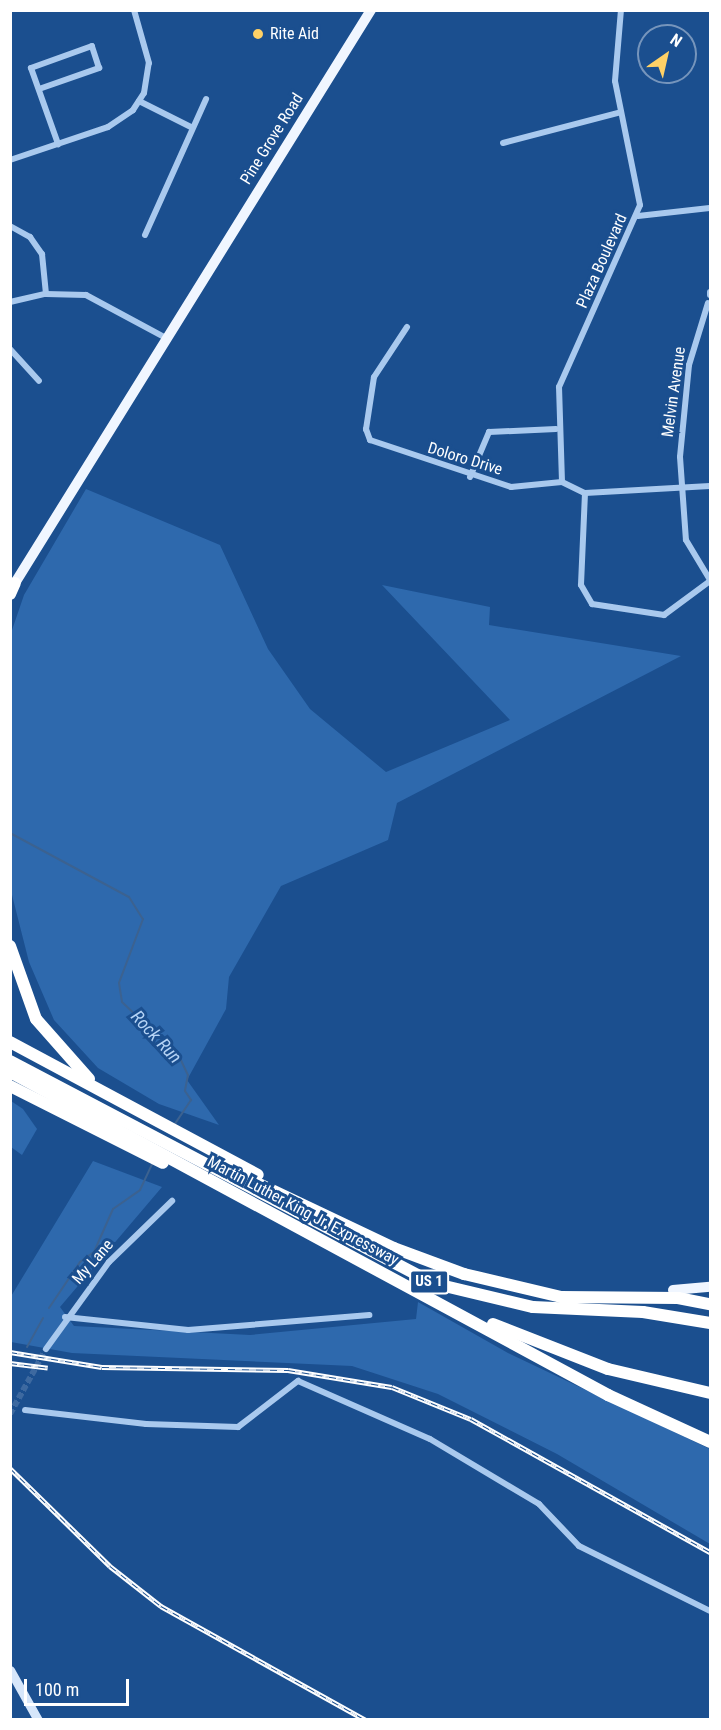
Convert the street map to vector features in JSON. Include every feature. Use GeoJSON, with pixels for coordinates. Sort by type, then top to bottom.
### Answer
{"type":"FeatureCollection","features":[{"type":"Feature","properties":{"kind":"highway"},"geometry":{"type":"LineString","coordinates":[[10,946],[26,998],[48,1038],[78,1069],[127,1105]]}},
{"type":"Feature","properties":{"kind":"highway"},"geometry":{"type":"LineString","coordinates":[[10,1042],[160,1122],[175,1150]]}},
{"type":"Feature","properties":{"kind":"highway"},"geometry":{"type":"LineString","coordinates":[[10,1061],[148,1139]]}},
{"type":"Feature","properties":{"kind":"highway"},"geometry":{"type":"LineString","coordinates":[[10,1072],[148,1139],[447,1269],[561,1297],[678,1298],[711,1304]]}},
{"type":"Feature","properties":{"kind":"highway"},"geometry":{"type":"LineString","coordinates":[[10,1088],[45,1105],[175,1150],[491,1339],[608,1395]]}},
{"type":"Feature","properties":{"kind":"highway","name":"Martin Luther King Jr. Expressway"},"geometry":{"type":"LineString","coordinates":[[175,1150],[447,1306],[608,1395],[711,1442]]}},
{"type":"Feature","properties":{"kind":"highway","name":"Martin Luther King Jr. Expressway"},"geometry":{"type":"LineString","coordinates":[[175,1150],[383,1261],[448,1288],[533,1307],[652,1313],[711,1323]]}},
{"type":"Feature","properties":{"kind":"highway"},"geometry":{"type":"LineString","coordinates":[[519,1287],[673,1290]]}},
{"type":"Feature","properties":{"kind":"highway"},"geometry":{"type":"LineString","coordinates":[[447,1306],[608,1369],[711,1393]]}},
{"type":"Feature","properties":{"kind":"main road","name":"Pine Grove Road"},"geometry":{"type":"LineString","coordinates":[[12,590],[371,10]]}},
{"type":"Feature","properties":{"kind":"main road","name":"Pine Grove Road"},"geometry":{"type":"LineString","coordinates":[[133,392],[164,337],[201,284]]}},
{"type":"Feature","properties":{"kind":"main road"},"geometry":{"type":"LineString","coordinates":[[673,1290],[711,1287]]}},
{"type":"Feature","properties":{"kind":"main road"},"geometry":{"type":"LineString","coordinates":[[10,1670],[38,1719]]}},
{"type":"Feature","properties":{"kind":"street"},"geometry":{"type":"LineString","coordinates":[[10,160],[117,123],[139,102],[149,63],[134,10]]}},
{"type":"Feature","properties":{"kind":"street","name":"Plaza Boulevard"},"geometry":{"type":"LineString","coordinates":[[562,482],[556,429],[558,387],[638,216],[639,186],[621,112],[614,68],[621,10]]}},
{"type":"Feature","properties":{"kind":"street"},"geometry":{"type":"LineString","coordinates":[[39,89],[99,68],[92,46],[31,68],[58,144]]}},
{"type":"Feature","properties":{"kind":"street"},"geometry":{"type":"LineString","coordinates":[[145,235],[206,99]]}},
{"type":"Feature","properties":{"kind":"street"},"geometry":{"type":"LineString","coordinates":[[139,102],[192,127]]}},
{"type":"Feature","properties":{"kind":"street"},"geometry":{"type":"LineString","coordinates":[[503,143],[621,112]]}},
{"type":"Feature","properties":{"kind":"street"},"geometry":{"type":"LineString","coordinates":[[638,216],[711,207]]}},
{"type":"Feature","properties":{"kind":"street"},"geometry":{"type":"LineString","coordinates":[[10,226],[30,237],[42,254],[46,294]]}},
{"type":"Feature","properties":{"kind":"street"},"geometry":{"type":"LineString","coordinates":[[10,302],[46,294],[93,297],[164,337]]}},
{"type":"Feature","properties":{"kind":"street","name":"Melvin Avenue"},"geometry":{"type":"LineString","coordinates":[[710,297],[684,395],[681,488],[686,540],[711,580]]}},
{"type":"Feature","properties":{"kind":"street","name":"Doloro Drive"},"geometry":{"type":"LineString","coordinates":[[407,327],[374,376],[366,429],[370,440],[470,477],[511,488],[562,482]]}},
{"type":"Feature","properties":{"kind":"street"},"geometry":{"type":"LineString","coordinates":[[10,349],[39,381]]}},
{"type":"Feature","properties":{"kind":"street"},"geometry":{"type":"LineString","coordinates":[[470,477],[489,432],[556,429]]}},
{"type":"Feature","properties":{"kind":"street"},"geometry":{"type":"LineString","coordinates":[[562,482],[585,493],[711,486]]}},
{"type":"Feature","properties":{"kind":"street"},"geometry":{"type":"LineString","coordinates":[[585,493],[581,587],[592,604],[664,615],[711,580]]}},
{"type":"Feature","properties":{"kind":"street","name":"My Lane"},"geometry":{"type":"LineString","coordinates":[[46,1349],[65,1317],[109,1262],[172,1202]]}},
{"type":"Feature","properties":{"kind":"street"},"geometry":{"type":"LineString","coordinates":[[65,1317],[188,1330],[369,1316]]}},
{"type":"Feature","properties":{"kind":"street"},"geometry":{"type":"LineString","coordinates":[[25,1410],[146,1425],[238,1427],[298,1381],[430,1439],[538,1504],[579,1546],[711,1611]]}},
{"type":"Feature","properties":{"kind":"shaded area"},"geometry":{"type":"Polygon","coordinates":[[[86,489],[220,545],[268,649],[310,709],[386,772],[510,720],[382,585],[490,607],[489,625],[681,656],[397,803],[388,840],[281,886],[229,977],[226,1009],[187,1080],[219,1125],[159,1104],[98,1068],[54,1020],[29,962],[11,891],[11,633],[24,595],[86,489]]]}},
{"type":"Feature","properties":{"kind":"shaded area"},"geometry":{"type":"Polygon","coordinates":[[[11,1101],[23,1109],[37,1129],[22,1155],[11,1147],[11,1101]]]}},
{"type":"Feature","properties":{"kind":"shaded area"},"geometry":{"type":"Polygon","coordinates":[[[93,1161],[162,1187],[60,1307],[74,1326],[250,1335],[416,1319],[418,1302],[508,1353],[710,1449],[710,1544],[557,1454],[438,1394],[352,1366],[72,1353],[11,1342],[10,1298],[93,1161]]]}},
{"type":"Feature","properties":{"kind":"waterway","name":"Rock Run"},"geometry":{"type":"LineString","coordinates":[[10,833],[129,897],[143,919],[119,983],[122,1002],[179,1056],[188,1075],[185,1091],[191,1100],[174,1125]]}},
{"type":"Feature","properties":{"kind":"waterway","name":"Rock Run"},"geometry":{"type":"LineString","coordinates":[[49,1308],[80,1262],[94,1252],[113,1209],[140,1190],[153,1162]]}},
{"type":"Feature","properties":{"kind":"waterway","name":"Rock Run"},"geometry":{"type":"LineString","coordinates":[[27,1347],[43,1318]]}},
{"type":"Feature","properties":{"kind":"tunnel"},"geometry":{"type":"LineString","coordinates":[[10,1414],[46,1349]]}},
{"type":"Feature","properties":{"kind":"railway"},"geometry":{"type":"LineString","coordinates":[[10,1352],[102,1367],[288,1370],[392,1387],[471,1419],[710,1552]]}},
{"type":"Feature","properties":{"kind":"railway"},"geometry":{"type":"LineString","coordinates":[[10,1363],[48,1368]]}},
{"type":"Feature","properties":{"kind":"railway"},"geometry":{"type":"LineString","coordinates":[[10,1468],[110,1566],[161,1606],[366,1720]]}},
{"type":"Feature","properties":{"kind":"place","name":"Rite Aid"},"geometry":{"type":"Point","coordinates":[258,34]}}]}
